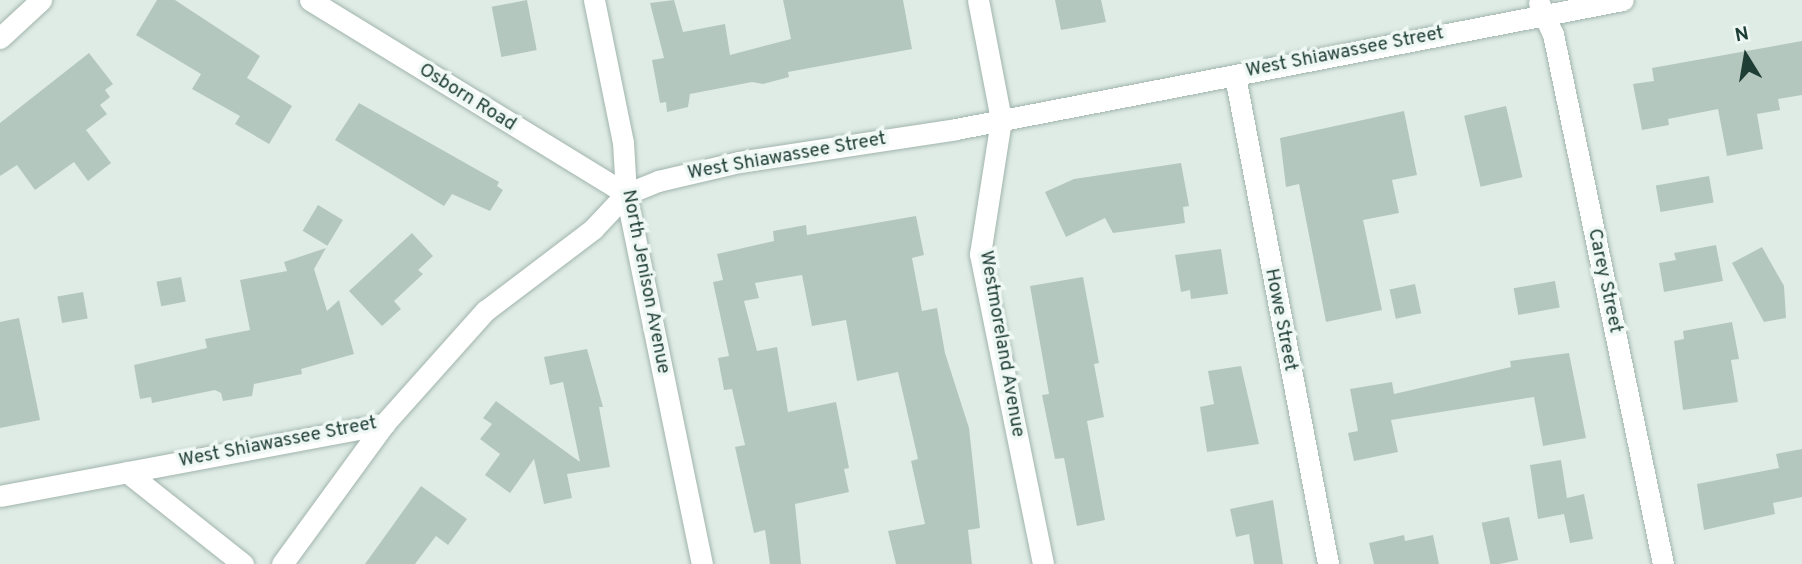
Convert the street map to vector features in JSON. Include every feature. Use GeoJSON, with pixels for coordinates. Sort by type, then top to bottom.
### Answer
{"type":"FeatureCollection","features":[{"type":"Feature","properties":{"kind":"street"},"geometry":{"type":"LineString","coordinates":[[0,38],[41,0]]}},
{"type":"Feature","properties":{"kind":"street","name":"Osborn Road"},"geometry":{"type":"LineString","coordinates":[[310,0],[626,194]]}},
{"type":"Feature","properties":{"kind":"street","name":"North Jenison Avenue"},"geometry":{"type":"LineString","coordinates":[[594,0],[623,142],[626,194],[702,564]]}},
{"type":"Feature","properties":{"kind":"street","name":"Westmoreland Avenue"},"geometry":{"type":"LineString","coordinates":[[978,0],[1001,120],[980,254],[1043,564]]}},
{"type":"Feature","properties":{"kind":"street","name":"West Shiawassee Street"},"geometry":{"type":"LineString","coordinates":[[0,496],[384,424],[485,311],[593,229],[626,194],[739,162],[1001,120],[1235,76],[1541,6],[1623,0]]}},
{"type":"Feature","properties":{"kind":"street","name":"Carey Street"},"geometry":{"type":"LineString","coordinates":[[1541,6],[1557,53],[1663,564]]}},
{"type":"Feature","properties":{"kind":"street","name":"Howe Street"},"geometry":{"type":"LineString","coordinates":[[1235,76],[1328,564]]}},
{"type":"Feature","properties":{"kind":"street"},"geometry":{"type":"LineString","coordinates":[[282,564],[384,424]]}},
{"type":"Feature","properties":{"kind":"street"},"geometry":{"type":"LineString","coordinates":[[128,472],[243,564]]}},
{"type":"Feature","properties":{"kind":"building"},"geometry":{"type":"Polygon","coordinates":[[[157,0],[175,0],[260,56],[247,78],[292,106],[269,144],[235,124],[240,116],[192,89],[201,74],[136,35],[157,0]]]}},
{"type":"Feature","properties":{"kind":"building"},"geometry":{"type":"Polygon","coordinates":[[[527,0],[537,50],[501,57],[492,7],[527,0]]]}},
{"type":"Feature","properties":{"kind":"building"},"geometry":{"type":"Polygon","coordinates":[[[674,0],[683,32],[725,24],[730,55],[791,39],[783,0],[903,0],[912,49],[788,72],[789,77],[763,84],[752,82],[690,94],[688,107],[667,112],[666,102],[660,103],[652,60],[664,58],[650,3],[674,0]]]}},
{"type":"Feature","properties":{"kind":"building"},"geometry":{"type":"Polygon","coordinates":[[[1055,0],[1101,0],[1106,22],[1061,30],[1055,0]]]}},
{"type":"Feature","properties":{"kind":"building"},"geometry":{"type":"Polygon","coordinates":[[[1802,41],[1802,95],[1778,99],[1780,110],[1757,114],[1763,149],[1727,156],[1718,109],[1668,119],[1669,125],[1642,130],[1633,84],[1654,81],[1652,68],[1802,41]]]}},
{"type":"Feature","properties":{"kind":"building"},"geometry":{"type":"Polygon","coordinates":[[[89,53],[113,84],[105,90],[110,97],[100,105],[107,114],[86,130],[111,163],[88,181],[74,162],[35,190],[17,165],[0,176],[0,123],[89,53]]]}},
{"type":"Feature","properties":{"kind":"building"},"geometry":{"type":"Polygon","coordinates":[[[359,103],[499,182],[497,186],[503,190],[490,211],[452,194],[444,206],[335,140],[359,103]]]}},
{"type":"Feature","properties":{"kind":"building"},"geometry":{"type":"Polygon","coordinates":[[[1506,106],[1522,177],[1481,187],[1464,116],[1506,106]]]}},
{"type":"Feature","properties":{"kind":"building"},"geometry":{"type":"Polygon","coordinates":[[[1404,111],[1417,175],[1392,180],[1399,213],[1363,220],[1382,310],[1326,322],[1299,184],[1286,187],[1280,138],[1404,111]]]}},
{"type":"Feature","properties":{"kind":"building"},"geometry":{"type":"Polygon","coordinates":[[[1181,163],[1189,206],[1183,207],[1185,223],[1113,233],[1105,218],[1066,237],[1045,192],[1074,179],[1181,163]]]}},
{"type":"Feature","properties":{"kind":"building"},"geometry":{"type":"Polygon","coordinates":[[[1709,176],[1714,203],[1661,212],[1656,185],[1709,176]]]}},
{"type":"Feature","properties":{"kind":"building"},"geometry":{"type":"Polygon","coordinates":[[[318,205],[343,220],[327,246],[303,231],[318,205]]]}},
{"type":"Feature","properties":{"kind":"building"},"geometry":{"type":"Polygon","coordinates":[[[916,216],[924,255],[912,258],[922,311],[937,308],[945,353],[969,428],[980,528],[968,530],[972,564],[896,564],[888,531],[925,524],[911,461],[918,459],[898,372],[857,381],[846,320],[812,326],[802,275],[755,283],[759,298],[744,301],[757,351],[777,347],[788,412],[836,402],[849,468],[844,469],[849,492],[795,504],[801,564],[770,564],[765,530],[754,533],[735,447],[745,445],[732,389],[724,390],[718,358],[729,356],[713,282],[723,280],[717,254],[774,241],[773,231],[806,225],[807,235],[916,216]]]}},
{"type":"Feature","properties":{"kind":"building"},"geometry":{"type":"Polygon","coordinates":[[[412,233],[433,256],[418,270],[423,274],[394,301],[401,309],[382,326],[349,291],[412,233]]]}},
{"type":"Feature","properties":{"kind":"building"},"geometry":{"type":"Polygon","coordinates":[[[1716,245],[1723,281],[1664,292],[1659,263],[1676,260],[1674,253],[1716,245]]]}},
{"type":"Feature","properties":{"kind":"building"},"geometry":{"type":"Polygon","coordinates":[[[1762,247],[1784,286],[1786,318],[1764,322],[1732,263],[1762,247]]]}},
{"type":"Feature","properties":{"kind":"building"},"geometry":{"type":"Polygon","coordinates":[[[326,248],[314,269],[327,311],[339,300],[354,354],[301,369],[302,374],[254,384],[252,396],[223,401],[221,393],[215,390],[152,403],[151,397],[140,399],[134,365],[207,348],[205,339],[250,330],[240,280],[287,271],[284,262],[326,248]]]}},
{"type":"Feature","properties":{"kind":"building"},"geometry":{"type":"Polygon","coordinates":[[[1221,249],[1228,294],[1191,299],[1190,290],[1181,292],[1175,255],[1221,249]]]}},
{"type":"Feature","properties":{"kind":"building"},"geometry":{"type":"Polygon","coordinates":[[[181,277],[186,302],[161,306],[156,282],[181,277]]]}},
{"type":"Feature","properties":{"kind":"building"},"geometry":{"type":"Polygon","coordinates":[[[1083,277],[1099,363],[1094,364],[1104,417],[1087,421],[1105,520],[1077,526],[1064,458],[1055,459],[1042,395],[1049,394],[1030,286],[1083,277]]]}},
{"type":"Feature","properties":{"kind":"building"},"geometry":{"type":"Polygon","coordinates":[[[1555,281],[1560,308],[1518,315],[1514,288],[1555,281]]]}},
{"type":"Feature","properties":{"kind":"building"},"geometry":{"type":"Polygon","coordinates":[[[1415,284],[1421,313],[1396,319],[1390,289],[1415,284]]]}},
{"type":"Feature","properties":{"kind":"building"},"geometry":{"type":"Polygon","coordinates":[[[83,292],[88,319],[62,323],[57,297],[83,292]]]}},
{"type":"Feature","properties":{"kind":"building"},"geometry":{"type":"Polygon","coordinates":[[[19,318],[40,420],[0,428],[0,322],[19,318]]]}},
{"type":"Feature","properties":{"kind":"building"},"geometry":{"type":"Polygon","coordinates":[[[1732,322],[1739,359],[1731,360],[1738,402],[1683,410],[1674,341],[1684,339],[1683,331],[1732,322]]]}},
{"type":"Feature","properties":{"kind":"building"},"geometry":{"type":"Polygon","coordinates":[[[587,349],[603,407],[599,407],[610,467],[567,474],[572,498],[544,504],[534,459],[510,493],[485,475],[500,454],[480,439],[492,424],[483,418],[496,401],[580,462],[563,382],[550,385],[544,357],[587,349]]]}},
{"type":"Feature","properties":{"kind":"building"},"geometry":{"type":"Polygon","coordinates":[[[1569,353],[1586,438],[1543,446],[1534,397],[1391,420],[1398,452],[1354,461],[1348,433],[1358,431],[1350,389],[1392,382],[1394,394],[1511,367],[1510,361],[1569,353]]]}},
{"type":"Feature","properties":{"kind":"building"},"geometry":{"type":"Polygon","coordinates":[[[1241,366],[1259,444],[1207,452],[1200,407],[1214,404],[1208,371],[1241,366]]]}},
{"type":"Feature","properties":{"kind":"building"},"geometry":{"type":"Polygon","coordinates":[[[1802,449],[1802,497],[1773,503],[1775,514],[1704,530],[1697,484],[1779,468],[1776,454],[1802,449]]]}},
{"type":"Feature","properties":{"kind":"building"},"geometry":{"type":"Polygon","coordinates":[[[1561,460],[1567,498],[1584,494],[1593,539],[1570,543],[1564,514],[1538,519],[1530,465],[1561,460]]]}},
{"type":"Feature","properties":{"kind":"building"},"geometry":{"type":"Polygon","coordinates":[[[421,486],[467,519],[448,545],[436,536],[415,564],[365,564],[421,486]]]}},
{"type":"Feature","properties":{"kind":"building"},"geometry":{"type":"Polygon","coordinates":[[[1273,500],[1283,564],[1254,564],[1249,534],[1236,537],[1230,509],[1273,500]]]}},
{"type":"Feature","properties":{"kind":"building"},"geometry":{"type":"Polygon","coordinates":[[[1509,517],[1518,560],[1490,564],[1482,523],[1509,517]]]}},
{"type":"Feature","properties":{"kind":"building"},"geometry":{"type":"Polygon","coordinates":[[[1404,535],[1405,541],[1433,535],[1439,564],[1374,564],[1369,543],[1404,535]]]}}]}
